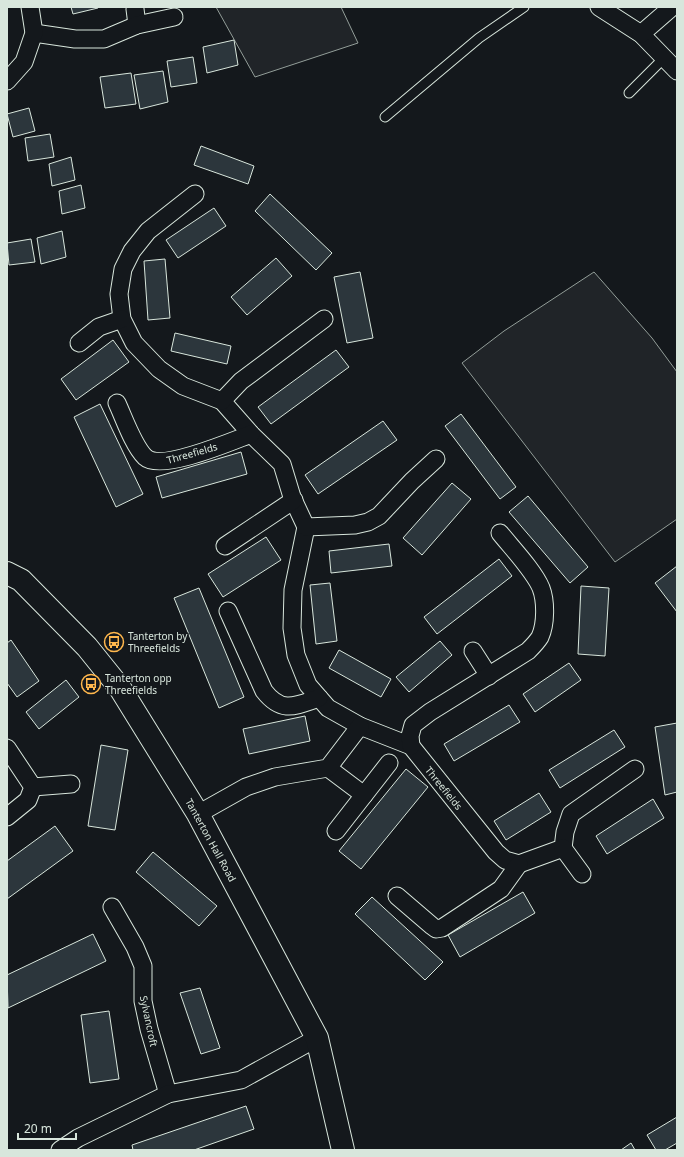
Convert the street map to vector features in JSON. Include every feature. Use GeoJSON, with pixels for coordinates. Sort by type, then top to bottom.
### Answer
{"type":"FeatureCollection","features":[{"type":"Feature","properties":{"kind":"street"},"geometry":{"type":"LineString","coordinates":[[7,81],[24,62],[34,33],[30,7]]}},
{"type":"Feature","properties":{"kind":"street"},"geometry":{"type":"LineString","coordinates":[[599,7],[641,34],[677,71]]}},
{"type":"Feature","properties":{"kind":"street"},"geometry":{"type":"LineString","coordinates":[[641,34],[672,7]]}},
{"type":"Feature","properties":{"kind":"street"},"geometry":{"type":"LineString","coordinates":[[34,33],[75,39],[104,39],[136,17],[174,18]]}},
{"type":"Feature","properties":{"kind":"street"},"geometry":{"type":"LineString","coordinates":[[195,194],[148,231],[132,251],[123,269],[120,285],[122,319],[134,343],[145,357],[183,386],[222,401],[251,434],[282,464],[294,500],[306,527],[355,525],[368,522],[379,516],[436,460]]}},
{"type":"Feature","properties":{"kind":"street"},"geometry":{"type":"LineString","coordinates":[[79,343],[99,327],[122,319]]}},
{"type":"Feature","properties":{"kind":"street"},"geometry":{"type":"LineString","coordinates":[[222,401],[241,381],[324,320]]}},
{"type":"Feature","properties":{"kind":"street","name":"Threefields"},"geometry":{"type":"LineString","coordinates":[[117,403],[138,448],[146,458],[154,461],[178,458],[251,434]]}},
{"type":"Feature","properties":{"kind":"street"},"geometry":{"type":"LineString","coordinates":[[225,546],[294,500]]}},
{"type":"Feature","properties":{"kind":"street","name":"Threefields"},"geometry":{"type":"LineString","coordinates":[[306,527],[293,590],[292,628],[296,655],[308,685],[328,708],[360,726],[411,746],[496,852],[505,860],[519,864]]}},
{"type":"Feature","properties":{"kind":"street"},"geometry":{"type":"LineString","coordinates":[[411,746],[410,736],[413,725],[430,712],[528,651],[540,637],[544,624],[544,607],[541,588],[526,565],[500,533]]}},
{"type":"Feature","properties":{"kind":"street","name":"Tanterton Hall Road"},"geometry":{"type":"LineString","coordinates":[[7,574],[21,580],[87,647],[120,688],[198,814],[317,1038],[343,1150]]}},
{"type":"Feature","properties":{"kind":"street"},"geometry":{"type":"LineString","coordinates":[[228,611],[264,691],[271,700],[281,706],[290,707],[319,698]]}},
{"type":"Feature","properties":{"kind":"street"},"geometry":{"type":"LineString","coordinates":[[473,650],[489,676]]}},
{"type":"Feature","properties":{"kind":"street"},"geometry":{"type":"LineString","coordinates":[[198,814],[246,787],[275,777],[328,768],[360,726]]}},
{"type":"Feature","properties":{"kind":"street"},"geometry":{"type":"LineString","coordinates":[[7,748],[33,787]]}},
{"type":"Feature","properties":{"kind":"street"},"geometry":{"type":"LineString","coordinates":[[336,831],[389,763]]}},
{"type":"Feature","properties":{"kind":"street"},"geometry":{"type":"LineString","coordinates":[[328,768],[364,795]]}},
{"type":"Feature","properties":{"kind":"street"},"geometry":{"type":"LineString","coordinates":[[582,874],[563,848],[565,832],[571,814],[635,769]]}},
{"type":"Feature","properties":{"kind":"street"},"geometry":{"type":"LineString","coordinates":[[33,787],[71,784]]}},
{"type":"Feature","properties":{"kind":"street"},"geometry":{"type":"LineString","coordinates":[[7,817],[28,800],[33,787]]}},
{"type":"Feature","properties":{"kind":"street"},"geometry":{"type":"LineString","coordinates":[[397,896],[436,929],[442,928],[501,889],[519,864],[563,848]]}},
{"type":"Feature","properties":{"kind":"street","name":"Sylvancroft"},"geometry":{"type":"LineString","coordinates":[[112,907],[135,947],[143,966],[143,1001],[149,1029],[168,1094]]}},
{"type":"Feature","properties":{"kind":"street"},"geometry":{"type":"LineString","coordinates":[[60,1150],[78,1138],[168,1094],[241,1080],[317,1038]]}},
{"type":"Feature","properties":{"kind":"lane"},"geometry":{"type":"LineString","coordinates":[[385,118],[479,38],[524,7]]}},
{"type":"Feature","properties":{"kind":"lane"},"geometry":{"type":"LineString","coordinates":[[629,93],[664,58]]}},
{"type":"Feature","properties":{"kind":"shaded area"},"geometry":{"type":"Polygon","coordinates":[[[216,7],[341,7],[358,43],[255,77],[216,7]]]}},
{"type":"Feature","properties":{"kind":"shaded area"},"geometry":{"type":"Polygon","coordinates":[[[594,272],[652,338],[677,372],[677,519],[615,562],[462,363],[504,331],[594,272]]]}},
{"type":"Feature","properties":{"kind":"building"},"geometry":{"type":"Polygon","coordinates":[[[71,7],[98,7],[98,8],[73,14],[71,7]]]}},
{"type":"Feature","properties":{"kind":"building"},"geometry":{"type":"Polygon","coordinates":[[[234,40],[238,65],[207,73],[203,47],[234,40]]]}},
{"type":"Feature","properties":{"kind":"building"},"geometry":{"type":"Polygon","coordinates":[[[193,57],[197,83],[171,87],[167,61],[193,57]]]}},
{"type":"Feature","properties":{"kind":"building"},"geometry":{"type":"Polygon","coordinates":[[[163,71],[168,102],[140,109],[134,75],[163,71]]]}},
{"type":"Feature","properties":{"kind":"building"},"geometry":{"type":"Polygon","coordinates":[[[131,73],[136,104],[105,108],[100,77],[131,73]]]}},
{"type":"Feature","properties":{"kind":"building"},"geometry":{"type":"Polygon","coordinates":[[[29,108],[35,131],[13,137],[7,114],[29,108]]]}},
{"type":"Feature","properties":{"kind":"building"},"geometry":{"type":"Polygon","coordinates":[[[50,134],[54,157],[28,161],[25,138],[50,134]]]}},
{"type":"Feature","properties":{"kind":"building"},"geometry":{"type":"Polygon","coordinates":[[[201,146],[254,166],[248,184],[194,165],[201,146]]]}},
{"type":"Feature","properties":{"kind":"building"},"geometry":{"type":"Polygon","coordinates":[[[71,157],[75,180],[52,186],[49,164],[71,157]]]}},
{"type":"Feature","properties":{"kind":"building"},"geometry":{"type":"Polygon","coordinates":[[[81,185],[85,208],[62,214],[59,191],[81,185]]]}},
{"type":"Feature","properties":{"kind":"building"},"geometry":{"type":"Polygon","coordinates":[[[270,194],[332,253],[316,270],[255,211],[270,194]]]}},
{"type":"Feature","properties":{"kind":"building"},"geometry":{"type":"Polygon","coordinates":[[[214,208],[226,226],[178,258],[166,240],[214,208]]]}},
{"type":"Feature","properties":{"kind":"building"},"geometry":{"type":"Polygon","coordinates":[[[62,231],[66,257],[41,264],[37,238],[62,231]]]}},
{"type":"Feature","properties":{"kind":"building"},"geometry":{"type":"Polygon","coordinates":[[[31,239],[35,262],[9,265],[7,243],[31,239]]]}},
{"type":"Feature","properties":{"kind":"building"},"geometry":{"type":"Polygon","coordinates":[[[276,258],[292,276],[247,315],[231,297],[276,258]]]}},
{"type":"Feature","properties":{"kind":"building"},"geometry":{"type":"Polygon","coordinates":[[[165,259],[170,318],[148,320],[144,261],[165,259]]]}},
{"type":"Feature","properties":{"kind":"building"},"geometry":{"type":"Polygon","coordinates":[[[360,272],[373,338],[347,343],[334,277],[360,272]]]}},
{"type":"Feature","properties":{"kind":"building"},"geometry":{"type":"Polygon","coordinates":[[[175,333],[231,346],[227,364],[171,351],[175,333]]]}},
{"type":"Feature","properties":{"kind":"building"},"geometry":{"type":"Polygon","coordinates":[[[113,340],[129,362],[76,400],[61,379],[113,340]]]}},
{"type":"Feature","properties":{"kind":"building"},"geometry":{"type":"Polygon","coordinates":[[[336,350],[349,367],[271,424],[258,407],[336,350]]]}},
{"type":"Feature","properties":{"kind":"building"},"geometry":{"type":"Polygon","coordinates":[[[100,404],[143,494],[116,507],[74,417],[100,404]]]}},
{"type":"Feature","properties":{"kind":"building"},"geometry":{"type":"Polygon","coordinates":[[[461,414],[516,487],[500,499],[445,426],[461,414]]]}},
{"type":"Feature","properties":{"kind":"building"},"geometry":{"type":"Polygon","coordinates":[[[383,421],[397,440],[318,494],[305,475],[383,421]]]}},
{"type":"Feature","properties":{"kind":"building"},"geometry":{"type":"Polygon","coordinates":[[[241,452],[247,474],[162,498],[156,477],[241,452]]]}},
{"type":"Feature","properties":{"kind":"building"},"geometry":{"type":"Polygon","coordinates":[[[452,483],[471,499],[422,555],[403,538],[452,483]]]}},
{"type":"Feature","properties":{"kind":"building"},"geometry":{"type":"Polygon","coordinates":[[[528,496],[588,567],[570,583],[509,512],[528,496]]]}},
{"type":"Feature","properties":{"kind":"building"},"geometry":{"type":"Polygon","coordinates":[[[266,537],[281,560],[223,597],[208,574],[266,537]]]}},
{"type":"Feature","properties":{"kind":"building"},"geometry":{"type":"Polygon","coordinates":[[[389,544],[392,566],[331,573],[329,551],[389,544]]]}},
{"type":"Feature","properties":{"kind":"building"},"geometry":{"type":"Polygon","coordinates":[[[499,559],[512,576],[437,634],[424,617],[499,559]]]}},
{"type":"Feature","properties":{"kind":"building"},"geometry":{"type":"Polygon","coordinates":[[[677,566],[677,612],[655,583],[677,566]]]}},
{"type":"Feature","properties":{"kind":"building"},"geometry":{"type":"Polygon","coordinates":[[[330,583],[337,641],[316,644],[310,585],[330,583]]]}},
{"type":"Feature","properties":{"kind":"building"},"geometry":{"type":"Polygon","coordinates":[[[581,586],[609,588],[605,656],[578,654],[581,586]]]}},
{"type":"Feature","properties":{"kind":"building"},"geometry":{"type":"Polygon","coordinates":[[[199,588],[244,697],[219,708],[174,598],[199,588]]]}},
{"type":"Feature","properties":{"kind":"building"},"geometry":{"type":"Polygon","coordinates":[[[11,640],[39,681],[17,697],[7,683],[7,643],[11,640]]]}},
{"type":"Feature","properties":{"kind":"building"},"geometry":{"type":"Polygon","coordinates":[[[440,641],[452,655],[409,692],[396,677],[440,641]]]}},
{"type":"Feature","properties":{"kind":"building"},"geometry":{"type":"Polygon","coordinates":[[[339,650],[391,679],[381,697],[329,668],[339,650]]]}},
{"type":"Feature","properties":{"kind":"building"},"geometry":{"type":"Polygon","coordinates":[[[569,663],[581,680],[535,712],[523,694],[569,663]]]}},
{"type":"Feature","properties":{"kind":"building"},"geometry":{"type":"Polygon","coordinates":[[[66,680],[79,697],[39,729],[26,712],[66,680]]]}},
{"type":"Feature","properties":{"kind":"building"},"geometry":{"type":"Polygon","coordinates":[[[509,705],[520,722],[454,761],[444,744],[509,705]]]}},
{"type":"Feature","properties":{"kind":"building"},"geometry":{"type":"Polygon","coordinates":[[[305,716],[310,741],[249,754],[243,729],[305,716]]]}},
{"type":"Feature","properties":{"kind":"building"},"geometry":{"type":"Polygon","coordinates":[[[677,723],[677,792],[665,795],[655,727],[677,723]]]}},
{"type":"Feature","properties":{"kind":"building"},"geometry":{"type":"Polygon","coordinates":[[[614,730],[625,747],[560,788],[549,770],[614,730]]]}},
{"type":"Feature","properties":{"kind":"building"},"geometry":{"type":"Polygon","coordinates":[[[101,745],[128,750],[115,830],[88,826],[101,745]]]}},
{"type":"Feature","properties":{"kind":"building"},"geometry":{"type":"Polygon","coordinates":[[[406,769],[428,787],[361,869],[339,851],[406,769]]]}},
{"type":"Feature","properties":{"kind":"building"},"geometry":{"type":"Polygon","coordinates":[[[539,793],[551,812],[506,840],[494,821],[539,793]]]}},
{"type":"Feature","properties":{"kind":"building"},"geometry":{"type":"Polygon","coordinates":[[[653,799],[664,818],[607,854],[596,836],[653,799]]]}},
{"type":"Feature","properties":{"kind":"building"},"geometry":{"type":"Polygon","coordinates":[[[55,826],[73,851],[7,899],[7,861],[55,826]]]}},
{"type":"Feature","properties":{"kind":"building"},"geometry":{"type":"Polygon","coordinates":[[[153,852],[217,906],[199,926],[136,872],[153,852]]]}},
{"type":"Feature","properties":{"kind":"building"},"geometry":{"type":"Polygon","coordinates":[[[523,892],[535,913],[460,957],[448,935],[523,892]]]}},
{"type":"Feature","properties":{"kind":"building"},"geometry":{"type":"Polygon","coordinates":[[[372,897],[443,962],[425,980],[355,914],[372,897]]]}},
{"type":"Feature","properties":{"kind":"building"},"geometry":{"type":"Polygon","coordinates":[[[93,934],[106,961],[8,1008],[7,975],[93,934]]]}},
{"type":"Feature","properties":{"kind":"building"},"geometry":{"type":"Polygon","coordinates":[[[200,988],[220,1048],[201,1054],[180,993],[200,988]]]}},
{"type":"Feature","properties":{"kind":"building"},"geometry":{"type":"Polygon","coordinates":[[[109,1011],[119,1079],[90,1083],[81,1015],[109,1011]]]}},
{"type":"Feature","properties":{"kind":"building"},"geometry":{"type":"Polygon","coordinates":[[[246,1106],[254,1129],[194,1150],[133,1150],[132,1145],[246,1106]]]}},
{"type":"Feature","properties":{"kind":"building"},"geometry":{"type":"Polygon","coordinates":[[[677,1117],[677,1143],[665,1150],[656,1150],[647,1135],[677,1117]]]}},
{"type":"Feature","properties":{"kind":"building"},"geometry":{"type":"Polygon","coordinates":[[[631,1143],[635,1150],[621,1150],[631,1143]]]}},
{"type":"Feature","properties":{"kind":"place","name":"Tanterton by Threefields"},"geometry":{"type":"Point","coordinates":[114,642]}},
{"type":"Feature","properties":{"kind":"place","name":"Tanterton opp Threefields"},"geometry":{"type":"Point","coordinates":[91,684]}}]}
